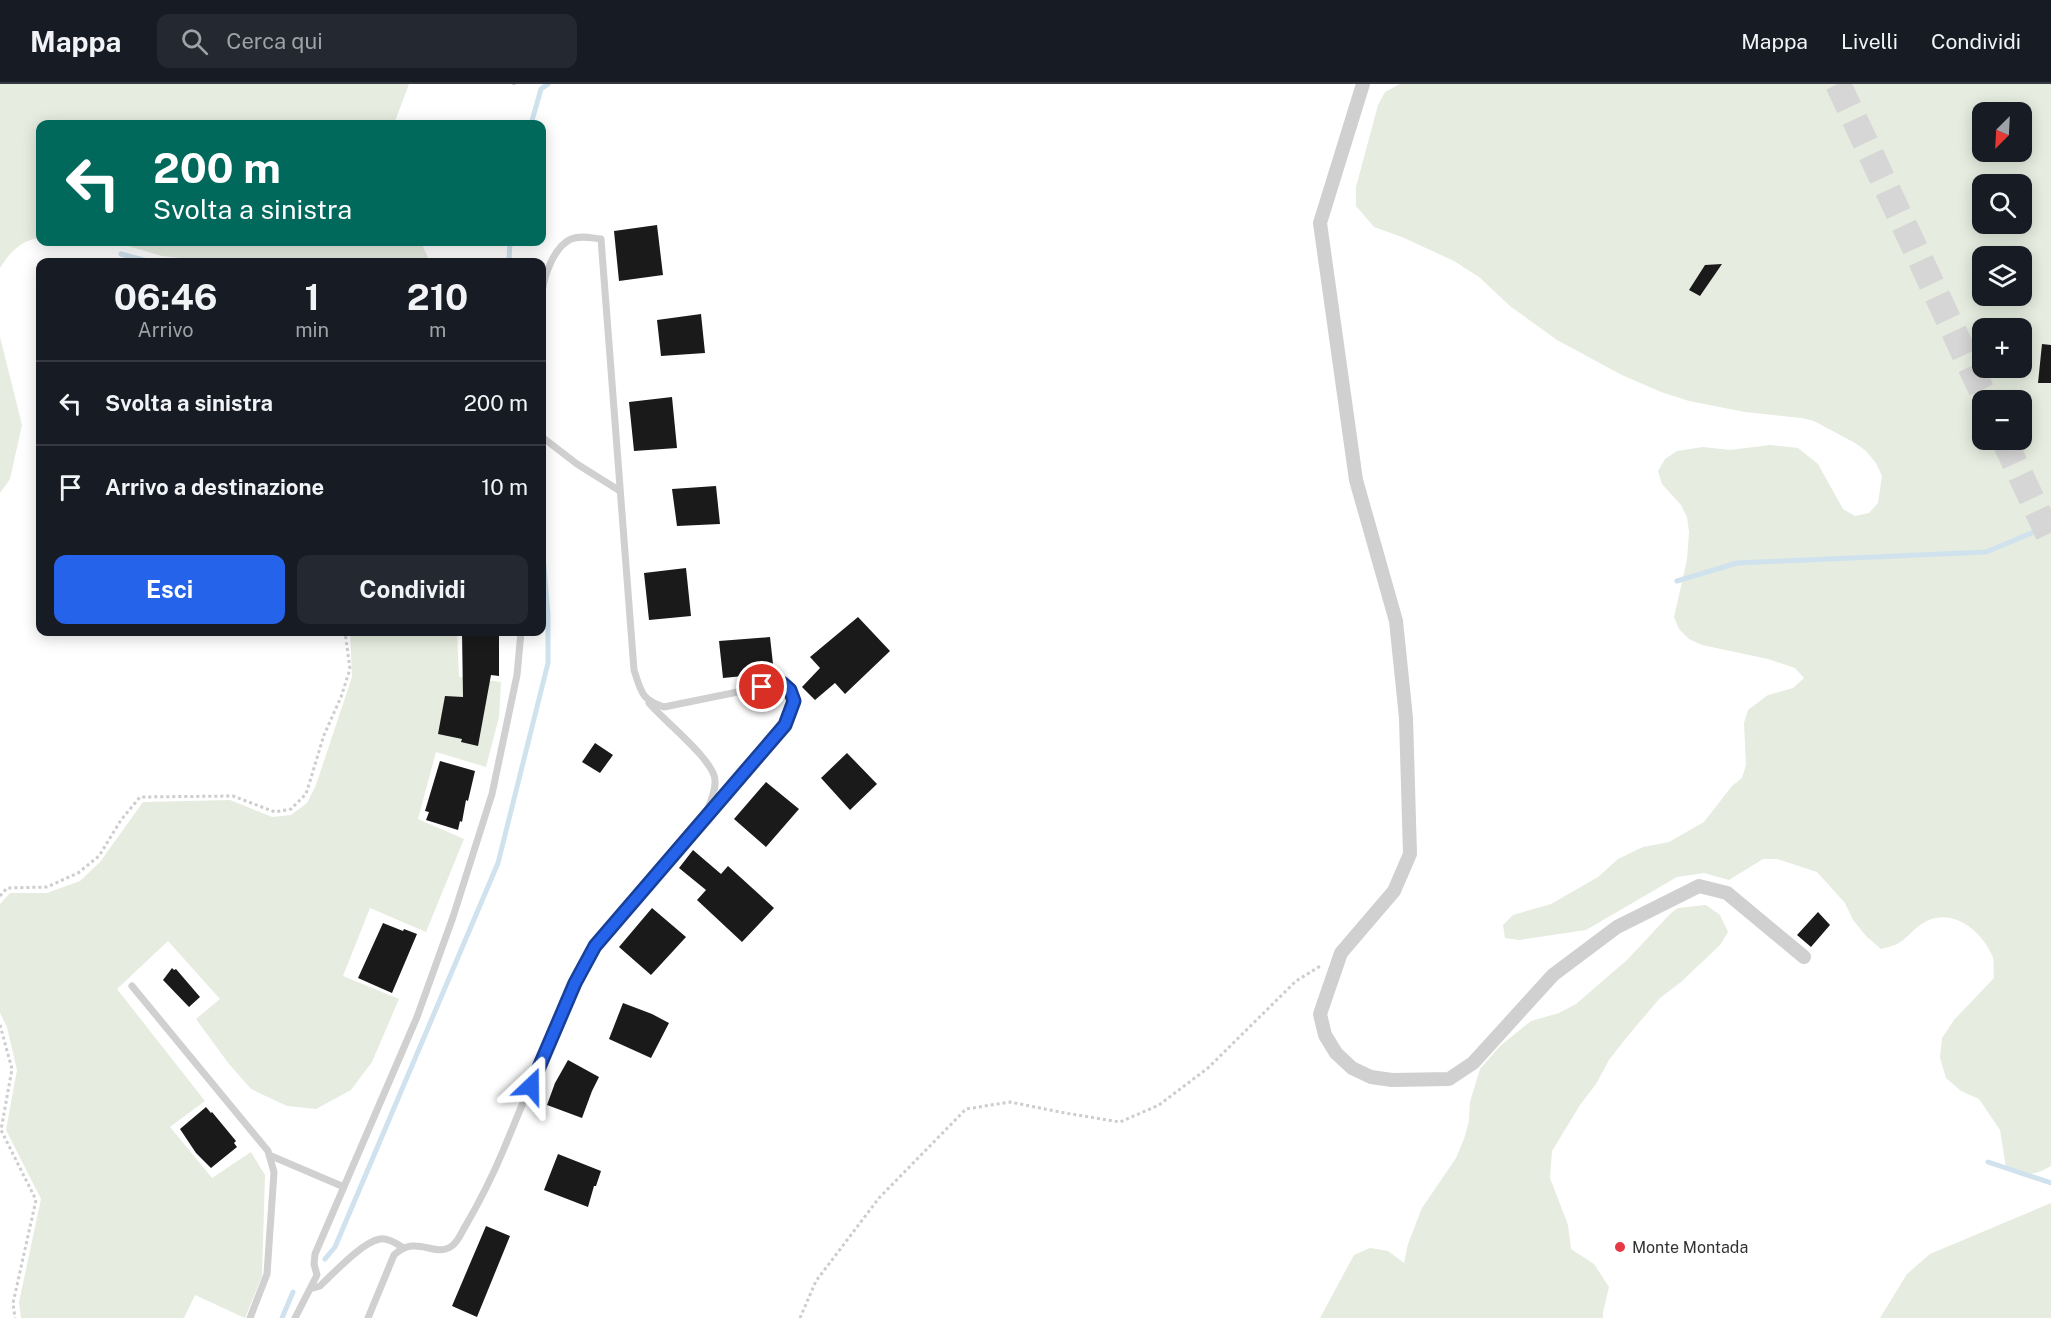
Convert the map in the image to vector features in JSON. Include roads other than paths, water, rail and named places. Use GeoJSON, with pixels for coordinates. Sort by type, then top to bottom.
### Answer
{"type":"FeatureCollection","features":[{"type":"Feature","properties":{"kind":"street"},"geometry":{"type":"LineString","coordinates":[[1363,84],[1320,223],[1356,480],[1396,621],[1406,718],[1410,854],[1394,891],[1341,953],[1320,1014],[1325,1035],[1336,1053],[1352,1068],[1371,1077],[1392,1080],[1449,1079],[1473,1063],[1553,975],[1617,927],[1699,886],[1727,893],[1804,957]]}},
{"type":"Feature","properties":{"kind":"lane"},"geometry":{"type":"LineString","coordinates":[[546,278],[560,247],[572,239],[583,237],[601,239],[634,670],[642,694],[714,772],[716,782],[705,816]]}},
{"type":"Feature","properties":{"kind":"lane"},"geometry":{"type":"LineString","coordinates":[[546,440],[577,464],[620,491]]}},
{"type":"Feature","properties":{"kind":"lane"},"geometry":{"type":"LineString","coordinates":[[295,1318],[317,1275],[314,1264],[315,1254],[417,1017],[453,917],[492,794],[518,675],[521,636]]}},
{"type":"Feature","properties":{"kind":"lane"},"geometry":{"type":"LineString","coordinates":[[368,1318],[394,1255],[402,1247],[413,1244],[441,1250],[453,1245],[460,1235],[487,1188],[575,983],[595,946],[785,725],[794,701],[790,690],[782,683],[664,707],[652,704],[642,694]]}},
{"type":"Feature","properties":{"kind":"lane"},"geometry":{"type":"LineString","coordinates":[[132,986],[268,1151],[274,1172],[274,1182],[267,1274],[250,1318]]}},
{"type":"Feature","properties":{"kind":"lane"},"geometry":{"type":"LineString","coordinates":[[269,1155],[344,1187]]}},
{"type":"Feature","properties":{"kind":"lane"},"geometry":{"type":"LineString","coordinates":[[310,1289],[320,1286],[367,1244],[381,1239],[396,1242],[402,1247]]}},
{"type":"Feature","properties":{"kind":"waterway"},"geometry":{"type":"LineString","coordinates":[[532,120],[541,89],[548,84]]}},
{"type":"Feature","properties":{"kind":"waterway"},"geometry":{"type":"LineString","coordinates":[[509,258],[510,246]]}},
{"type":"Feature","properties":{"kind":"waterway"},"geometry":{"type":"LineString","coordinates":[[121,254],[136,258]]}},
{"type":"Feature","properties":{"kind":"waterway"},"geometry":{"type":"LineString","coordinates":[[1677,581],[1737,563],[1986,552],[2051,525]]}},
{"type":"Feature","properties":{"kind":"waterway"},"geometry":{"type":"LineString","coordinates":[[325,1259],[335,1247],[498,863],[548,663],[546,591]]}},
{"type":"Feature","properties":{"kind":"waterway"},"geometry":{"type":"LineString","coordinates":[[1988,1162],[2051,1183]]}},
{"type":"Feature","properties":{"kind":"waterway"},"geometry":{"type":"LineString","coordinates":[[282,1318],[293,1292]]}},
{"type":"Feature","properties":{"kind":"tunnel"},"geometry":{"type":"LineString","coordinates":[[1838,84],[1981,390]]}},
{"type":"Feature","properties":{"kind":"tunnel"},"geometry":{"type":"LineString","coordinates":[[2009,450],[2051,540]]}},
{"type":"Feature","properties":{"kind":"place","name":"Monte Montada"},"geometry":{"type":"Point","coordinates":[1620,1247]}}]}
